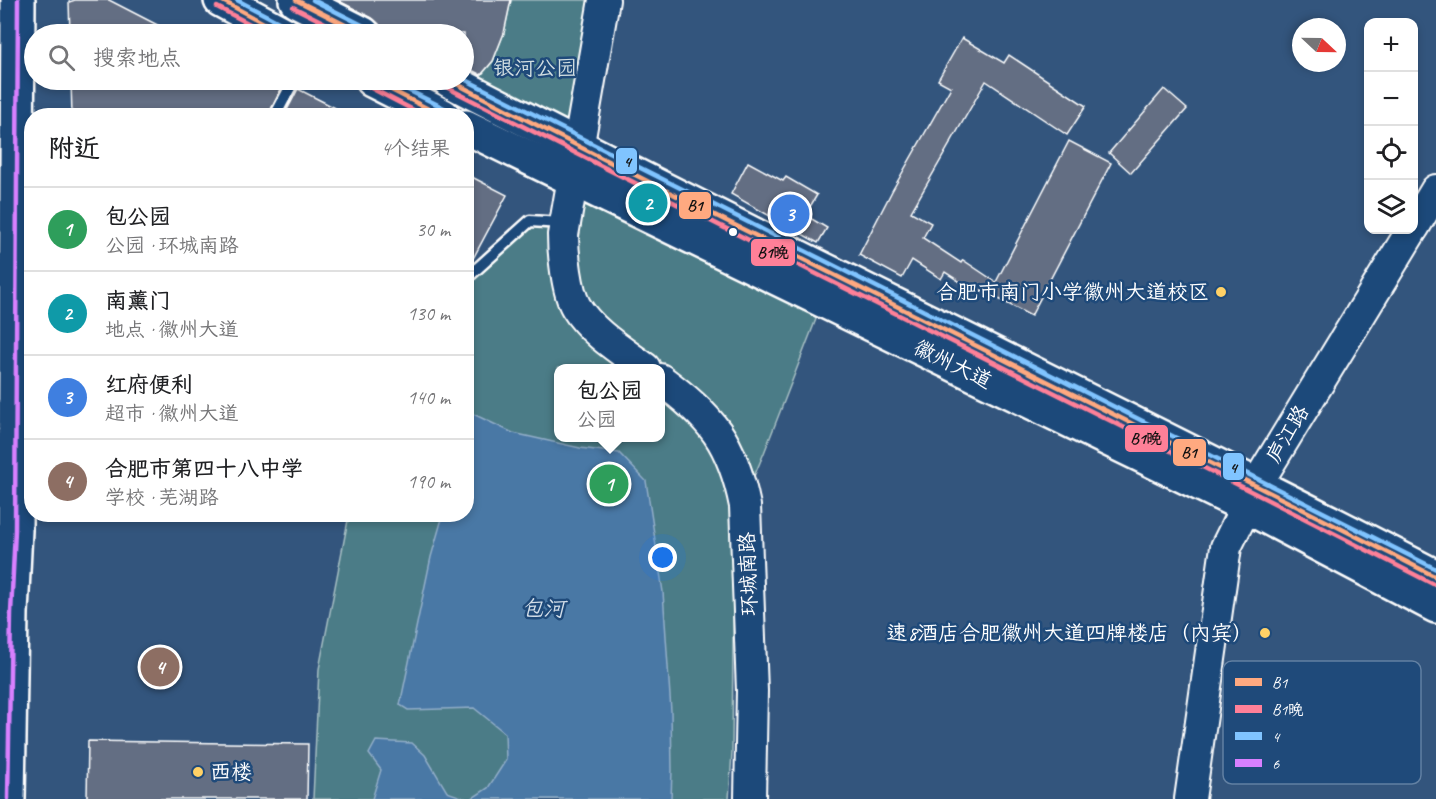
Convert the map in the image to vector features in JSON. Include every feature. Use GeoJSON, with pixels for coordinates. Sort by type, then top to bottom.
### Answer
{"type":"FeatureCollection","features":[{"type":"Feature","properties":{"kind":"main road"},"geometry":{"type":"LineString","coordinates":[[8,799],[24,145],[18,0]]}},
{"type":"Feature","properties":{"kind":"main road"},"geometry":{"type":"LineString","coordinates":[[221,0],[265,24]]}},
{"type":"Feature","properties":{"kind":"main road"},"geometry":{"type":"LineString","coordinates":[[296,0],[343,24]]}},
{"type":"Feature","properties":{"kind":"main road"},"geometry":{"type":"LineString","coordinates":[[392,90],[427,108]]}},
{"type":"Feature","properties":{"kind":"main road","name":"徽州大道"},"geometry":{"type":"LineString","coordinates":[[468,90],[1251,495],[1436,606]]}},
{"type":"Feature","properties":{"kind":"main road","name":"徽州大道"},"geometry":{"type":"LineString","coordinates":[[474,131],[573,180],[1251,495],[1436,577]]}},
{"type":"Feature","properties":{"kind":"street"},"geometry":{"type":"LineString","coordinates":[[604,0],[563,235],[563,258],[575,306],[593,328],[639,364]]}},
{"type":"Feature","properties":{"kind":"street","name":"庐江路"},"geometry":{"type":"LineString","coordinates":[[1418,220],[1436,190]]}},
{"type":"Feature","properties":{"kind":"street","name":"庐江路"},"geometry":{"type":"LineString","coordinates":[[1190,799],[1226,547],[1251,495],[1409,234]]}},
{"type":"Feature","properties":{"kind":"street","name":"环城南路"},"geometry":{"type":"LineString","coordinates":[[665,384],[686,399],[711,423],[722,439],[741,484],[745,506],[752,691],[750,799]]}},
{"type":"Feature","properties":{"kind":"lane"},"geometry":{"type":"LineString","coordinates":[[279,108],[289,90]]}},
{"type":"Feature","properties":{"kind":"lane"},"geometry":{"type":"LineString","coordinates":[[474,271],[530,221],[561,223]]}},
{"type":"Feature","properties":{"kind":"green space","name":"银河公园"},"geometry":{"type":"Polygon","coordinates":[[[511,0],[590,0],[568,124],[469,90],[474,90],[474,84],[493,61],[504,33],[511,0]]]}},
{"type":"Feature","properties":{"kind":"green space"},"geometry":{"type":"Polygon","coordinates":[[[567,177],[823,301],[734,523],[732,752],[729,799],[313,799],[319,669],[348,522],[474,522],[474,273],[530,221],[560,223],[567,177]]]}},
{"type":"Feature","properties":{"kind":"water","name":"包河"},"geometry":{"type":"Polygon","coordinates":[[[474,414],[513,433],[580,448],[619,453],[646,481],[663,592],[671,711],[671,799],[471,799],[488,788],[506,760],[505,733],[474,708],[408,710],[400,705],[431,557],[441,522],[474,522],[474,414]]]}},
{"type":"Feature","properties":{"kind":"water"},"geometry":{"type":"Polygon","coordinates":[[[376,741],[412,743],[425,755],[447,792],[467,799],[372,799],[381,770],[369,754],[376,741]]]}},
{"type":"Feature","properties":{"kind":"building"},"geometry":{"type":"Polygon","coordinates":[[[109,0],[156,24],[70,24],[69,2],[109,0]]]}},
{"type":"Feature","properties":{"kind":"building"},"geometry":{"type":"Polygon","coordinates":[[[337,0],[511,0],[504,33],[493,61],[481,75],[474,71],[474,24],[379,24],[337,0]]]}},
{"type":"Feature","properties":{"kind":"building"},"geometry":{"type":"Polygon","coordinates":[[[962,38],[1004,63],[1009,55],[1086,106],[1067,135],[986,81],[911,212],[931,223],[923,238],[961,263],[963,260],[996,282],[1069,141],[1111,163],[1031,316],[982,290],[979,294],[945,272],[941,279],[912,260],[902,278],[859,255],[951,87],[938,80],[962,38]]]}},
{"type":"Feature","properties":{"kind":"building"},"geometry":{"type":"Polygon","coordinates":[[[1164,89],[1187,109],[1131,173],[1109,153],[1164,89]]]}},
{"type":"Feature","properties":{"kind":"building"},"geometry":{"type":"Polygon","coordinates":[[[71,90],[281,90],[272,108],[72,108],[71,90]]]}},
{"type":"Feature","properties":{"kind":"building"},"geometry":{"type":"Polygon","coordinates":[[[297,90],[300,90],[335,108],[288,108],[297,90]]]}},
{"type":"Feature","properties":{"kind":"building"},"geometry":{"type":"Polygon","coordinates":[[[748,162],[783,181],[786,177],[817,195],[805,215],[827,228],[818,243],[731,194],[748,162]]]}},
{"type":"Feature","properties":{"kind":"building"},"geometry":{"type":"Polygon","coordinates":[[[474,178],[507,195],[474,257],[474,178]]]}},
{"type":"Feature","properties":{"kind":"building","name":"西楼"},"geometry":{"type":"Polygon","coordinates":[[[88,741],[308,744],[307,799],[87,799],[88,741]]]}},
{"type":"Feature","properties":{"kind":"transit line","name":"6"},"geometry":{"type":"LineString","coordinates":[[8,799],[11,613],[15,530],[18,0]]}},
{"type":"Feature","properties":{"kind":"transit line","name":"B1"},"geometry":{"type":"LineString","coordinates":[[221,0],[265,24]]}},
{"type":"Feature","properties":{"kind":"transit line","name":"4"},"geometry":{"type":"LineString","coordinates":[[237,0],[282,24]]}},
{"type":"Feature","properties":{"kind":"transit line","name":"B1"},"geometry":{"type":"LineString","coordinates":[[296,0],[343,24]]}},
{"type":"Feature","properties":{"kind":"transit line","name":"4"},"geometry":{"type":"LineString","coordinates":[[313,0],[360,24]]}},
{"type":"Feature","properties":{"kind":"transit line","name":"B1晚"},"geometry":{"type":"LineString","coordinates":[[217,7],[250,24]]}},
{"type":"Feature","properties":{"kind":"transit line","name":"B1晚"},"geometry":{"type":"LineString","coordinates":[[293,7],[327,24]]}},
{"type":"Feature","properties":{"kind":"transit line","name":"4"},"geometry":{"type":"LineString","coordinates":[[474,84],[1436,569]]}},
{"type":"Feature","properties":{"kind":"transit line","name":"B1晚"},"geometry":{"type":"LineString","coordinates":[[375,90],[410,108]]}},
{"type":"Feature","properties":{"kind":"transit line","name":"B1"},"geometry":{"type":"LineString","coordinates":[[391,90],[426,108]]}},
{"type":"Feature","properties":{"kind":"transit line","name":"4"},"geometry":{"type":"LineString","coordinates":[[408,90],[444,108]]}},
{"type":"Feature","properties":{"kind":"transit line","name":"B1晚"},"geometry":{"type":"LineString","coordinates":[[452,90],[1433,584]]}},
{"type":"Feature","properties":{"kind":"transit line","name":"B1"},"geometry":{"type":"LineString","coordinates":[[469,90],[1436,577]]}},
{"type":"Feature","properties":{"kind":"place","name":"南薰门"},"geometry":{"type":"Point","coordinates":[648,203]}},
{"type":"Feature","properties":{"kind":"place","name":"红府便利"},"geometry":{"type":"Point","coordinates":[790,214]}},
{"type":"Feature","properties":{"kind":"place","name":"合肥市南门小学徽州大道校区"},"geometry":{"type":"Point","coordinates":[1221,292]}},
{"type":"Feature","properties":{"kind":"place","name":"包公园"},"geometry":{"type":"Point","coordinates":[609,484]}},
{"type":"Feature","properties":{"kind":"place","name":"速8酒店合肥徽州大道四牌楼店（内宾）"},"geometry":{"type":"Point","coordinates":[1265,633]}},
{"type":"Feature","properties":{"kind":"place","name":"合肥市第四十八中学"},"geometry":{"type":"Point","coordinates":[160,667]}},
{"type":"Feature","properties":{"kind":"place","name":"西楼"},"geometry":{"type":"Point","coordinates":[198,772]}}]}
